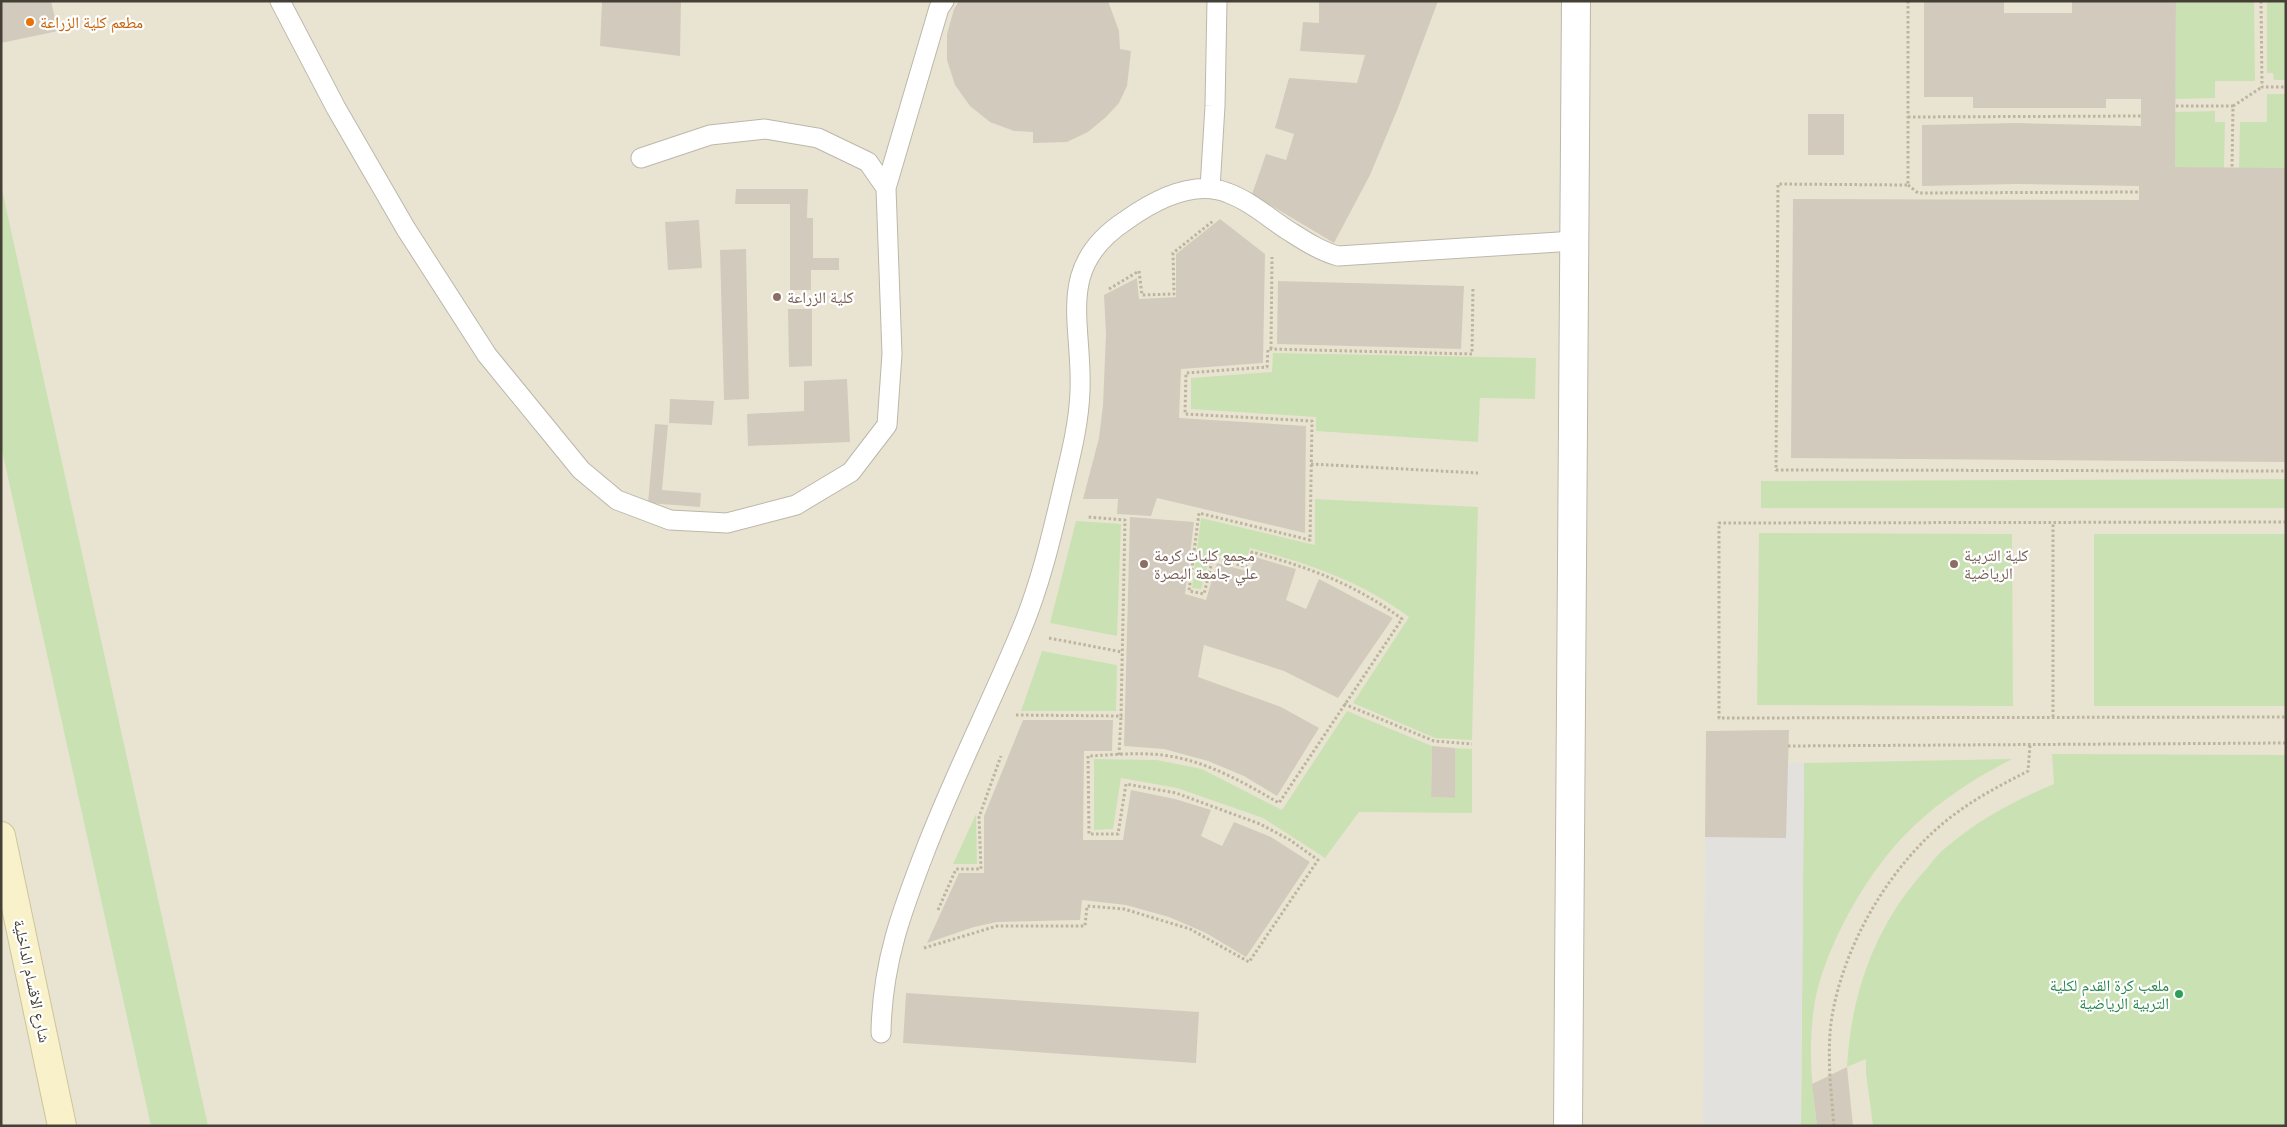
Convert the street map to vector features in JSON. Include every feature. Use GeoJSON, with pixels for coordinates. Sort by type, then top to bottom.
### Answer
{"type":"FeatureCollection","features":[{"type":"Feature","properties":{"kind":"street"},"geometry":{"type":"LineString","coordinates":[[1568,1126],[1576,1]]}},
{"type":"Feature","properties":{"kind":"street","name":"شارع الاقسام الداخلية"},"geometry":{"type":"LineString","coordinates":[[1,836],[62,1126]]}},
{"type":"Feature","properties":{"kind":"lane"},"geometry":{"type":"LineString","coordinates":[[280,1],[336,108],[406,229],[487,355],[581,470],[617,500],[670,520],[727,523],[796,505],[851,472],[887,425],[892,354],[886,188],[936,17],[944,1]]}},
{"type":"Feature","properties":{"kind":"lane"},"geometry":{"type":"LineString","coordinates":[[1210,188],[1215,106],[1217,1]]}},
{"type":"Feature","properties":{"kind":"lane"},"geometry":{"type":"LineString","coordinates":[[641,158],[710,135],[765,129],[818,138],[868,162],[886,188]]}},
{"type":"Feature","properties":{"kind":"lane"},"geometry":{"type":"LineString","coordinates":[[881,1033],[886,966],[897,927],[957,772],[1022,630],[1048,544],[1076,426],[1080,391],[1076,296],[1085,263],[1102,240],[1123,222],[1164,199],[1188,190],[1210,188],[1231,194],[1308,243],[1338,256],[1574,241]]}},
{"type":"Feature","properties":{"kind":"path"},"geometry":{"type":"LineString","coordinates":[[1908,1],[1908,185]]}},
{"type":"Feature","properties":{"kind":"path"},"geometry":{"type":"LineString","coordinates":[[2261,1],[2262,87]]}},
{"type":"Feature","properties":{"kind":"path"},"geometry":{"type":"LineString","coordinates":[[2176,106],[2233,106],[2262,87],[2286,86]]}},
{"type":"Feature","properties":{"kind":"path"},"geometry":{"type":"LineString","coordinates":[[2232,168],[2233,106]]}},
{"type":"Feature","properties":{"kind":"path"},"geometry":{"type":"LineString","coordinates":[[1908,116],[2141,116]]}},
{"type":"Feature","properties":{"kind":"path"},"geometry":{"type":"LineString","coordinates":[[2139,192],[1918,194],[1908,185],[1778,184],[1776,470],[2286,471]]}},
{"type":"Feature","properties":{"kind":"path"},"geometry":{"type":"LineString","coordinates":[[1108,289],[1139,271],[1142,295],[1174,294],[1173,253],[1214,220]]}},
{"type":"Feature","properties":{"kind":"path"},"geometry":{"type":"LineString","coordinates":[[1265,250],[1272,256],[1271,349]]}},
{"type":"Feature","properties":{"kind":"path"},"geometry":{"type":"LineString","coordinates":[[924,940],[920,949],[997,926],[1085,926],[1087,906],[1124,910],[1190,929],[1250,962],[1318,860],[1290,840],[1260,824],[1176,793],[1126,784],[1118,834],[1088,834],[1088,756],[1162,755],[1206,766],[1242,781],[1279,803],[1402,619],[1384,606],[1345,584],[1305,566],[1252,552],[1247,567],[1213,558],[1204,594],[1189,591],[1199,513],[1310,540],[1312,421],[1185,414],[1186,373],[1267,367],[1268,349],[1472,354],[1473,287]]}},
{"type":"Feature","properties":{"kind":"path"},"geometry":{"type":"LineString","coordinates":[[1311,464],[1478,474]]}},
{"type":"Feature","properties":{"kind":"path"},"geometry":{"type":"LineString","coordinates":[[1081,517],[1125,520],[1119,755]]}},
{"type":"Feature","properties":{"kind":"path"},"geometry":{"type":"LineString","coordinates":[[2286,522],[1719,523],[1719,718],[2286,717]]}},
{"type":"Feature","properties":{"kind":"path"},"geometry":{"type":"LineString","coordinates":[[2053,523],[2053,717]]}},
{"type":"Feature","properties":{"kind":"path"},"geometry":{"type":"LineString","coordinates":[[1042,636],[1122,652]]}},
{"type":"Feature","properties":{"kind":"path"},"geometry":{"type":"LineString","coordinates":[[1344,704],[1434,741],[1472,744]]}},
{"type":"Feature","properties":{"kind":"path"},"geometry":{"type":"LineString","coordinates":[[1012,724],[1018,707]]}},
{"type":"Feature","properties":{"kind":"path"},"geometry":{"type":"LineString","coordinates":[[1015,715],[1121,716]]}},
{"type":"Feature","properties":{"kind":"path"},"geometry":{"type":"LineString","coordinates":[[1788,746],[2286,743]]}},
{"type":"Feature","properties":{"kind":"path"},"geometry":{"type":"LineString","coordinates":[[1834,1126],[1829,1076],[1831,1024],[1840,980],[1855,942],[1879,899],[1898,872],[1928,838],[1958,812],[1989,791],[2028,771],[2030,745]]}},
{"type":"Feature","properties":{"kind":"path"},"geometry":{"type":"LineString","coordinates":[[936,913],[956,869],[981,869],[979,817],[1002,752]]}},
{"type":"Feature","properties":{"kind":"shaded area","name":"مجمع كليات كرمة علي جامعة البصرة"},"geometry":{"type":"Polygon","coordinates":[[[1,1],[2286,1],[2286,1126],[1,1126],[1,1]]]}},
{"type":"Feature","properties":{"kind":"shaded area"},"geometry":{"type":"Polygon","coordinates":[[[1788,763],[1804,763],[1801,1126],[1703,1126],[1705,837],[1786,838],[1788,763]]]}},
{"type":"Feature","properties":{"kind":"green space"},"geometry":{"type":"Polygon","coordinates":[[[2176,1],[2254,1],[2255,81],[2215,81],[2215,98],[2175,99],[2176,1]]]}},
{"type":"Feature","properties":{"kind":"green space"},"geometry":{"type":"Polygon","coordinates":[[[2267,1],[2286,1],[2286,80],[2274,80],[2273,73],[2267,73],[2267,1]]]}},
{"type":"Feature","properties":{"kind":"green space"},"geometry":{"type":"Polygon","coordinates":[[[2267,94],[2286,94],[2286,168],[2239,168],[2240,122],[2267,122],[2267,94]]]}},
{"type":"Feature","properties":{"kind":"green space"},"geometry":{"type":"Polygon","coordinates":[[[2215,111],[2215,122],[2225,122],[2224,168],[2175,167],[2175,112],[2215,111]]]}},
{"type":"Feature","properties":{"kind":"green space"},"geometry":{"type":"Polygon","coordinates":[[[1,185],[208,1126],[151,1126],[1,446],[1,185]]]}},
{"type":"Feature","properties":{"kind":"green space"},"geometry":{"type":"Polygon","coordinates":[[[1273,353],[1536,358],[1535,399],[1480,398],[1478,442],[1316,431],[1316,417],[1191,409],[1191,378],[1272,372],[1273,353]]]}},
{"type":"Feature","properties":{"kind":"green space"},"geometry":{"type":"Polygon","coordinates":[[[2286,479],[2286,508],[1761,508],[1761,481],[2286,479]]]}},
{"type":"Feature","properties":{"kind":"green space"},"geometry":{"type":"Polygon","coordinates":[[[1315,499],[1478,507],[1472,740],[1435,738],[1353,703],[1409,617],[1372,593],[1313,567],[1250,548],[1245,563],[1211,553],[1201,589],[1192,588],[1201,518],[1315,545],[1315,499]]]}},
{"type":"Feature","properties":{"kind":"green space"},"geometry":{"type":"Polygon","coordinates":[[[1076,521],[1121,524],[1117,636],[1050,623],[1076,521]]]}},
{"type":"Feature","properties":{"kind":"green space"},"geometry":{"type":"Polygon","coordinates":[[[1759,533],[2012,534],[2013,706],[1757,705],[1759,533]]]}},
{"type":"Feature","properties":{"kind":"green space"},"geometry":{"type":"Polygon","coordinates":[[[2094,534],[2286,534],[2286,706],[2094,706],[2094,534]]]}},
{"type":"Feature","properties":{"kind":"green space"},"geometry":{"type":"Polygon","coordinates":[[[1042,651],[1117,665],[1116,711],[1021,711],[1042,651]]]}},
{"type":"Feature","properties":{"kind":"green space"},"geometry":{"type":"Polygon","coordinates":[[[1347,711],[1432,746],[1431,797],[1455,798],[1455,748],[1472,749],[1472,813],[1359,812],[1325,858],[1263,818],[1177,788],[1121,778],[1113,829],[1094,830],[1094,759],[1157,760],[1202,769],[1282,810],[1347,711]]]}},
{"type":"Feature","properties":{"kind":"green space"},"geometry":{"type":"Polygon","coordinates":[[[2052,754],[2286,755],[2286,1126],[1873,1126],[1866,1059],[1847,1067],[1849,1039],[1854,1012],[1870,960],[1881,935],[1894,911],[1910,889],[1946,847],[1999,810],[2054,784],[2052,754]]]}},
{"type":"Feature","properties":{"kind":"green space"},"geometry":{"type":"Polygon","coordinates":[[[2012,759],[1961,789],[1915,825],[1882,862],[1851,909],[1827,960],[1814,1008],[1811,1052],[1817,1126],[1801,1126],[1804,763],[2012,759]]]}},
{"type":"Feature","properties":{"kind":"green space"},"geometry":{"type":"Polygon","coordinates":[[[976,814],[977,864],[953,864],[976,814]]]}},
{"type":"Feature","properties":{"kind":"building","name":"مطعم كلية الزراعة"},"geometry":{"type":"Polygon","coordinates":[[[1,1],[51,1],[58,31],[1,43],[1,1]]]}},
{"type":"Feature","properties":{"kind":"building"},"geometry":{"type":"Polygon","coordinates":[[[602,1],[681,1],[680,56],[600,46],[602,1]]]}},
{"type":"Feature","properties":{"kind":"building"},"geometry":{"type":"Polygon","coordinates":[[[959,1],[1108,1],[1119,31],[1120,49],[1131,51],[1127,86],[1119,103],[1088,132],[1067,142],[1033,143],[1033,132],[1014,131],[990,122],[970,106],[955,85],[947,60],[947,34],[954,9],[959,1]]]}},
{"type":"Feature","properties":{"kind":"building"},"geometry":{"type":"Polygon","coordinates":[[[1319,1],[1438,1],[1398,108],[1370,175],[1334,243],[1252,194],[1266,154],[1286,160],[1294,134],[1275,128],[1289,78],[1357,83],[1365,55],[1300,51],[1303,22],[1319,23],[1319,1]]]}},
{"type":"Feature","properties":{"kind":"building"},"geometry":{"type":"Polygon","coordinates":[[[1924,1],[2004,1],[2004,13],[2072,13],[2072,1],[2176,1],[2175,167],[2286,168],[2286,462],[1791,458],[1793,199],[2139,200],[2139,186],[2016,184],[1922,186],[1922,125],[2016,123],[2141,126],[2141,99],[2106,99],[2106,108],[1973,108],[1973,97],[1924,97],[1924,1]]]}},
{"type":"Feature","properties":{"kind":"building"},"geometry":{"type":"Polygon","coordinates":[[[1808,114],[1844,114],[1844,155],[1808,155],[1808,114]]]}},
{"type":"Feature","properties":{"kind":"building"},"geometry":{"type":"Polygon","coordinates":[[[736,189],[808,189],[807,218],[813,218],[813,258],[839,258],[839,270],[811,270],[811,290],[790,290],[790,204],[735,204],[736,189]]]}},
{"type":"Feature","properties":{"kind":"building"},"geometry":{"type":"Polygon","coordinates":[[[1220,219],[1265,254],[1263,363],[1181,369],[1179,418],[1306,426],[1305,533],[1157,498],[1151,516],[1117,514],[1118,499],[1083,499],[1099,438],[1103,405],[1106,334],[1104,295],[1137,278],[1139,299],[1176,297],[1176,254],[1220,219]]]}},
{"type":"Feature","properties":{"kind":"building"},"geometry":{"type":"Polygon","coordinates":[[[699,220],[702,268],[668,270],[665,222],[699,220]]]}},
{"type":"Feature","properties":{"kind":"building"},"geometry":{"type":"Polygon","coordinates":[[[746,249],[749,399],[724,400],[720,250],[746,249]]]}},
{"type":"Feature","properties":{"kind":"building"},"geometry":{"type":"Polygon","coordinates":[[[1278,281],[1464,286],[1461,349],[1277,344],[1278,281]]]}},
{"type":"Feature","properties":{"kind":"building"},"geometry":{"type":"Polygon","coordinates":[[[788,309],[812,309],[812,366],[789,367],[788,309]]]}},
{"type":"Feature","properties":{"kind":"building"},"geometry":{"type":"Polygon","coordinates":[[[847,379],[850,442],[748,446],[747,414],[804,411],[804,381],[847,379]]]}},
{"type":"Feature","properties":{"kind":"building"},"geometry":{"type":"Polygon","coordinates":[[[670,399],[714,401],[712,425],[669,423],[670,399]]]}},
{"type":"Feature","properties":{"kind":"building"},"geometry":{"type":"Polygon","coordinates":[[[655,424],[668,425],[662,490],[701,493],[700,507],[648,503],[655,424]]]}},
{"type":"Feature","properties":{"kind":"building"},"geometry":{"type":"Polygon","coordinates":[[[1130,517],[1194,522],[1185,594],[1206,600],[1217,563],[1250,572],[1255,557],[1296,569],[1286,600],[1306,609],[1319,579],[1393,618],[1338,698],[1284,671],[1204,645],[1198,677],[1281,707],[1319,728],[1277,796],[1244,776],[1208,761],[1164,749],[1124,746],[1130,517]]]}},
{"type":"Feature","properties":{"kind":"building"},"geometry":{"type":"Polygon","coordinates":[[[1023,720],[1113,720],[1112,751],[1084,751],[1083,840],[1123,840],[1131,790],[1175,799],[1211,810],[1201,836],[1222,846],[1234,822],[1271,837],[1310,862],[1246,957],[1206,933],[1169,917],[1126,905],[1082,900],[1080,920],[997,922],[974,927],[927,943],[959,873],[984,873],[984,816],[1023,720]]]}},
{"type":"Feature","properties":{"kind":"building"},"geometry":{"type":"Polygon","coordinates":[[[1789,730],[1786,838],[1705,837],[1706,731],[1789,730]]]}},
{"type":"Feature","properties":{"kind":"building"},"geometry":{"type":"Polygon","coordinates":[[[1432,746],[1455,748],[1455,798],[1431,797],[1432,746]]]}},
{"type":"Feature","properties":{"kind":"building"},"geometry":{"type":"Polygon","coordinates":[[[906,993],[1199,1012],[1196,1063],[903,1043],[906,993]]]}},
{"type":"Feature","properties":{"kind":"building"},"geometry":{"type":"Polygon","coordinates":[[[1847,1067],[1853,1126],[1817,1126],[1812,1084],[1847,1067]]]}},
{"type":"Feature","properties":{"kind":"place","name":"مطعم كلية الزراعة"},"geometry":{"type":"Point","coordinates":[30,22]}},
{"type":"Feature","properties":{"kind":"place","name":"كلية الزراعة"},"geometry":{"type":"Point","coordinates":[777,297]}},
{"type":"Feature","properties":{"kind":"place","name":"مجمع كليات كرمة علي جامعة البصرة"},"geometry":{"type":"Point","coordinates":[1144,564]}},
{"type":"Feature","properties":{"kind":"place","name":"كلية التربية الرياضية"},"geometry":{"type":"Point","coordinates":[1954,564]}},
{"type":"Feature","properties":{"kind":"place","name":"ملعب كرة القدم لكلية التربية الرياضية"},"geometry":{"type":"Point","coordinates":[2179,994]}}]}
